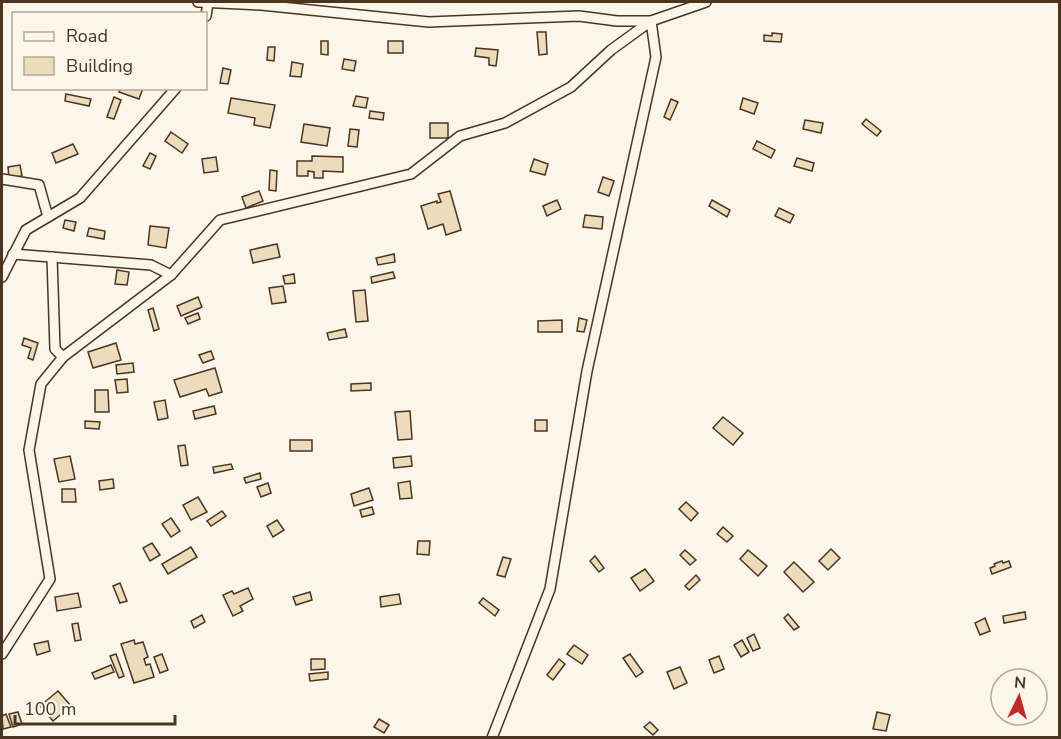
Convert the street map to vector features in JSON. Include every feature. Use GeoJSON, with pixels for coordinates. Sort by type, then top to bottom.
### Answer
{"type":"FeatureCollection","features":[{"type":"Feature","properties":{"kind":"street"},"geometry":{"type":"LineString","coordinates":[[203,2],[261,5],[429,22],[579,16],[617,21],[651,21]]}},
{"type":"Feature","properties":{"kind":"street"},"geometry":{"type":"LineString","coordinates":[[2,654],[50,579],[29,450],[41,384],[63,357],[171,275],[220,220],[411,174],[460,136],[505,123],[571,87],[611,50],[651,21],[706,2]]}},
{"type":"Feature","properties":{"kind":"street"},"geometry":{"type":"LineString","coordinates":[[492,738],[550,589],[587,370],[656,57],[651,21]]}},
{"type":"Feature","properties":{"kind":"street"},"geometry":{"type":"LineString","coordinates":[[2,277],[26,230],[80,198],[174,90]]}},
{"type":"Feature","properties":{"kind":"street"},"geometry":{"type":"LineString","coordinates":[[2,179],[39,185],[48,217]]}},
{"type":"Feature","properties":{"kind":"street"},"geometry":{"type":"LineString","coordinates":[[13,254],[151,265],[171,275]]}},
{"type":"Feature","properties":{"kind":"street"},"geometry":{"type":"LineString","coordinates":[[52,257],[55,349],[63,357]]}},
{"type":"Feature","properties":{"kind":"building"},"geometry":{"type":"Polygon","coordinates":[[[537,32],[546,32],[547,54],[539,55],[537,32]]]}},
{"type":"Feature","properties":{"kind":"building"},"geometry":{"type":"Polygon","coordinates":[[[772,33],[782,34],[781,42],[764,41],[764,35],[772,36],[772,33]]]}},
{"type":"Feature","properties":{"kind":"building"},"geometry":{"type":"Polygon","coordinates":[[[321,41],[328,41],[328,55],[321,54],[321,41]]]}},
{"type":"Feature","properties":{"kind":"building"},"geometry":{"type":"Polygon","coordinates":[[[388,41],[403,41],[403,53],[388,53],[388,41]]]}},
{"type":"Feature","properties":{"kind":"building"},"geometry":{"type":"Polygon","coordinates":[[[268,47],[275,47],[274,61],[267,60],[268,47]]]}},
{"type":"Feature","properties":{"kind":"building"},"geometry":{"type":"Polygon","coordinates":[[[476,48],[498,50],[496,66],[489,65],[489,58],[475,56],[476,48]]]}},
{"type":"Feature","properties":{"kind":"building"},"geometry":{"type":"Polygon","coordinates":[[[344,59],[356,61],[354,71],[342,69],[344,59]]]}},
{"type":"Feature","properties":{"kind":"building"},"geometry":{"type":"Polygon","coordinates":[[[292,62],[303,64],[301,77],[290,76],[292,62]]]}},
{"type":"Feature","properties":{"kind":"building"},"geometry":{"type":"Polygon","coordinates":[[[223,68],[231,70],[228,84],[220,83],[223,68]]]}},
{"type":"Feature","properties":{"kind":"building"},"geometry":{"type":"Polygon","coordinates":[[[120,90],[142,90],[139,99],[119,92],[120,90]]]}},
{"type":"Feature","properties":{"kind":"building"},"geometry":{"type":"Polygon","coordinates":[[[66,94],[91,99],[89,106],[65,101],[66,94]]]}},
{"type":"Feature","properties":{"kind":"building"},"geometry":{"type":"Polygon","coordinates":[[[356,96],[368,98],[366,108],[353,106],[356,96]]]}},
{"type":"Feature","properties":{"kind":"building"},"geometry":{"type":"Polygon","coordinates":[[[114,97],[121,100],[114,119],[107,117],[114,97]]]}},
{"type":"Feature","properties":{"kind":"building"},"geometry":{"type":"Polygon","coordinates":[[[231,98],[275,105],[270,128],[254,125],[255,118],[228,113],[231,98]]]}},
{"type":"Feature","properties":{"kind":"building"},"geometry":{"type":"Polygon","coordinates":[[[743,98],[758,103],[754,114],[740,109],[743,98]]]}},
{"type":"Feature","properties":{"kind":"building"},"geometry":{"type":"Polygon","coordinates":[[[671,99],[678,102],[670,120],[664,117],[671,99]]]}},
{"type":"Feature","properties":{"kind":"building"},"geometry":{"type":"Polygon","coordinates":[[[370,111],[384,113],[383,120],[369,118],[370,111]]]}},
{"type":"Feature","properties":{"kind":"building"},"geometry":{"type":"Polygon","coordinates":[[[866,119],[881,131],[877,136],[862,124],[866,119]]]}},
{"type":"Feature","properties":{"kind":"building"},"geometry":{"type":"Polygon","coordinates":[[[805,120],[823,123],[821,133],[803,129],[805,120]]]}},
{"type":"Feature","properties":{"kind":"building"},"geometry":{"type":"Polygon","coordinates":[[[430,123],[448,123],[448,138],[430,138],[430,123]]]}},
{"type":"Feature","properties":{"kind":"building"},"geometry":{"type":"Polygon","coordinates":[[[304,124],[330,128],[327,146],[301,142],[304,124]]]}},
{"type":"Feature","properties":{"kind":"building"},"geometry":{"type":"Polygon","coordinates":[[[350,129],[359,130],[357,147],[348,146],[350,129]]]}},
{"type":"Feature","properties":{"kind":"building"},"geometry":{"type":"Polygon","coordinates":[[[171,132],[188,144],[182,153],[165,141],[171,132]]]}},
{"type":"Feature","properties":{"kind":"building"},"geometry":{"type":"Polygon","coordinates":[[[757,141],[775,150],[771,158],[753,149],[757,141]]]}},
{"type":"Feature","properties":{"kind":"building"},"geometry":{"type":"Polygon","coordinates":[[[73,144],[78,154],[56,163],[52,153],[73,144]]]}},
{"type":"Feature","properties":{"kind":"building"},"geometry":{"type":"Polygon","coordinates":[[[150,153],[156,156],[150,169],[143,166],[150,153]]]}},
{"type":"Feature","properties":{"kind":"building"},"geometry":{"type":"Polygon","coordinates":[[[312,156],[343,157],[343,172],[323,171],[323,178],[314,178],[314,172],[308,171],[308,176],[297,176],[297,161],[312,161],[312,156]]]}},
{"type":"Feature","properties":{"kind":"building"},"geometry":{"type":"Polygon","coordinates":[[[216,157],[218,171],[204,173],[202,159],[216,157]]]}},
{"type":"Feature","properties":{"kind":"building"},"geometry":{"type":"Polygon","coordinates":[[[797,158],[814,163],[812,171],[794,166],[797,158]]]}},
{"type":"Feature","properties":{"kind":"building"},"geometry":{"type":"Polygon","coordinates":[[[534,159],[548,164],[545,175],[530,171],[534,159]]]}},
{"type":"Feature","properties":{"kind":"building"},"geometry":{"type":"Polygon","coordinates":[[[20,165],[22,176],[9,178],[8,167],[20,165]]]}},
{"type":"Feature","properties":{"kind":"building"},"geometry":{"type":"Polygon","coordinates":[[[270,170],[277,171],[276,191],[269,190],[270,170]]]}},
{"type":"Feature","properties":{"kind":"building"},"geometry":{"type":"Polygon","coordinates":[[[603,177],[614,181],[609,196],[598,192],[603,177]]]}},
{"type":"Feature","properties":{"kind":"building"},"geometry":{"type":"Polygon","coordinates":[[[259,191],[263,201],[246,208],[242,197],[259,191]]]}},
{"type":"Feature","properties":{"kind":"building"},"geometry":{"type":"Polygon","coordinates":[[[450,191],[461,230],[446,235],[443,224],[428,229],[421,206],[441,202],[438,194],[450,191]]]}},
{"type":"Feature","properties":{"kind":"building"},"geometry":{"type":"Polygon","coordinates":[[[557,200],[561,209],[547,216],[543,206],[557,200]]]}},
{"type":"Feature","properties":{"kind":"building"},"geometry":{"type":"Polygon","coordinates":[[[712,200],[730,210],[727,217],[709,206],[712,200]]]}},
{"type":"Feature","properties":{"kind":"building"},"geometry":{"type":"Polygon","coordinates":[[[779,208],[794,215],[790,223],[775,216],[779,208]]]}},
{"type":"Feature","properties":{"kind":"building"},"geometry":{"type":"Polygon","coordinates":[[[585,215],[603,217],[602,229],[583,227],[585,215]]]}},
{"type":"Feature","properties":{"kind":"building"},"geometry":{"type":"Polygon","coordinates":[[[65,220],[76,222],[74,231],[63,228],[65,220]]]}},
{"type":"Feature","properties":{"kind":"building"},"geometry":{"type":"Polygon","coordinates":[[[150,226],[169,228],[166,248],[148,245],[150,226]]]}},
{"type":"Feature","properties":{"kind":"building"},"geometry":{"type":"Polygon","coordinates":[[[89,228],[105,231],[104,239],[87,236],[89,228]]]}},
{"type":"Feature","properties":{"kind":"building"},"geometry":{"type":"Polygon","coordinates":[[[277,244],[280,257],[253,263],[250,250],[277,244]]]}},
{"type":"Feature","properties":{"kind":"building"},"geometry":{"type":"Polygon","coordinates":[[[394,254],[395,262],[378,265],[376,258],[394,254]]]}},
{"type":"Feature","properties":{"kind":"building"},"geometry":{"type":"Polygon","coordinates":[[[117,270],[129,272],[127,285],[115,284],[117,270]]]}},
{"type":"Feature","properties":{"kind":"building"},"geometry":{"type":"Polygon","coordinates":[[[393,272],[395,278],[372,283],[371,277],[393,272]]]}},
{"type":"Feature","properties":{"kind":"building"},"geometry":{"type":"Polygon","coordinates":[[[294,274],[295,283],[285,284],[283,276],[294,274]]]}},
{"type":"Feature","properties":{"kind":"building"},"geometry":{"type":"Polygon","coordinates":[[[283,286],[286,302],[272,304],[269,288],[283,286]]]}},
{"type":"Feature","properties":{"kind":"building"},"geometry":{"type":"Polygon","coordinates":[[[365,290],[368,321],[356,322],[353,291],[365,290]]]}},
{"type":"Feature","properties":{"kind":"building"},"geometry":{"type":"Polygon","coordinates":[[[198,297],[202,307],[181,316],[177,306],[198,297]]]}},
{"type":"Feature","properties":{"kind":"building"},"geometry":{"type":"Polygon","coordinates":[[[153,308],[159,329],[154,331],[148,310],[153,308]]]}},
{"type":"Feature","properties":{"kind":"building"},"geometry":{"type":"Polygon","coordinates":[[[198,313],[200,319],[188,324],[185,318],[198,313]]]}},
{"type":"Feature","properties":{"kind":"building"},"geometry":{"type":"Polygon","coordinates":[[[579,318],[587,320],[584,332],[577,331],[579,318]]]}},
{"type":"Feature","properties":{"kind":"building"},"geometry":{"type":"Polygon","coordinates":[[[562,320],[562,332],[538,332],[538,321],[562,320]]]}},
{"type":"Feature","properties":{"kind":"building"},"geometry":{"type":"Polygon","coordinates":[[[345,329],[347,337],[329,340],[327,333],[345,329]]]}},
{"type":"Feature","properties":{"kind":"building"},"geometry":{"type":"Polygon","coordinates":[[[24,338],[38,343],[33,360],[28,358],[31,348],[22,345],[24,338]]]}},
{"type":"Feature","properties":{"kind":"building"},"geometry":{"type":"Polygon","coordinates":[[[116,343],[121,360],[93,368],[88,352],[116,343]]]}},
{"type":"Feature","properties":{"kind":"building"},"geometry":{"type":"Polygon","coordinates":[[[211,351],[214,359],[203,363],[199,355],[211,351]]]}},
{"type":"Feature","properties":{"kind":"building"},"geometry":{"type":"Polygon","coordinates":[[[133,363],[134,372],[117,374],[116,365],[133,363]]]}},
{"type":"Feature","properties":{"kind":"building"},"geometry":{"type":"Polygon","coordinates":[[[215,368],[222,392],[209,396],[206,389],[180,397],[174,380],[215,368]]]}},
{"type":"Feature","properties":{"kind":"building"},"geometry":{"type":"Polygon","coordinates":[[[127,379],[128,392],[117,393],[115,380],[127,379]]]}},
{"type":"Feature","properties":{"kind":"building"},"geometry":{"type":"Polygon","coordinates":[[[371,383],[371,390],[351,391],[351,384],[371,383]]]}},
{"type":"Feature","properties":{"kind":"building"},"geometry":{"type":"Polygon","coordinates":[[[95,390],[108,390],[109,412],[95,412],[95,390]]]}},
{"type":"Feature","properties":{"kind":"building"},"geometry":{"type":"Polygon","coordinates":[[[165,400],[168,418],[158,420],[154,402],[165,400]]]}},
{"type":"Feature","properties":{"kind":"building"},"geometry":{"type":"Polygon","coordinates":[[[214,406],[216,414],[195,419],[193,411],[214,406]]]}},
{"type":"Feature","properties":{"kind":"building"},"geometry":{"type":"Polygon","coordinates":[[[410,411],[412,439],[398,440],[395,412],[410,411]]]}},
{"type":"Feature","properties":{"kind":"building"},"geometry":{"type":"Polygon","coordinates":[[[723,417],[743,433],[733,445],[713,428],[723,417]]]}},
{"type":"Feature","properties":{"kind":"building"},"geometry":{"type":"Polygon","coordinates":[[[535,420],[547,420],[547,431],[535,431],[535,420]]]}},
{"type":"Feature","properties":{"kind":"building"},"geometry":{"type":"Polygon","coordinates":[[[85,421],[100,422],[99,429],[85,428],[85,421]]]}},
{"type":"Feature","properties":{"kind":"building"},"geometry":{"type":"Polygon","coordinates":[[[290,440],[312,440],[312,451],[290,451],[290,440]]]}},
{"type":"Feature","properties":{"kind":"building"},"geometry":{"type":"Polygon","coordinates":[[[185,445],[188,465],[181,466],[178,446],[185,445]]]}},
{"type":"Feature","properties":{"kind":"building"},"geometry":{"type":"Polygon","coordinates":[[[70,456],[75,479],[59,482],[54,459],[70,456]]]}},
{"type":"Feature","properties":{"kind":"building"},"geometry":{"type":"Polygon","coordinates":[[[411,456],[412,466],[394,468],[393,458],[411,456]]]}},
{"type":"Feature","properties":{"kind":"building"},"geometry":{"type":"Polygon","coordinates":[[[231,464],[233,469],[214,473],[213,467],[231,464]]]}},
{"type":"Feature","properties":{"kind":"building"},"geometry":{"type":"Polygon","coordinates":[[[260,473],[261,479],[246,483],[244,478],[260,473]]]}},
{"type":"Feature","properties":{"kind":"building"},"geometry":{"type":"Polygon","coordinates":[[[113,479],[114,488],[100,490],[99,481],[113,479]]]}},
{"type":"Feature","properties":{"kind":"building"},"geometry":{"type":"Polygon","coordinates":[[[410,481],[412,498],[400,499],[398,483],[410,481]]]}},
{"type":"Feature","properties":{"kind":"building"},"geometry":{"type":"Polygon","coordinates":[[[268,483],[271,493],[261,497],[257,487],[268,483]]]}},
{"type":"Feature","properties":{"kind":"building"},"geometry":{"type":"Polygon","coordinates":[[[369,488],[373,500],[354,506],[351,494],[369,488]]]}},
{"type":"Feature","properties":{"kind":"building"},"geometry":{"type":"Polygon","coordinates":[[[62,489],[75,489],[76,502],[62,502],[62,489]]]}},
{"type":"Feature","properties":{"kind":"building"},"geometry":{"type":"Polygon","coordinates":[[[198,497],[207,512],[191,520],[183,505],[198,497]]]}},
{"type":"Feature","properties":{"kind":"building"},"geometry":{"type":"Polygon","coordinates":[[[686,502],[698,513],[691,521],[679,509],[686,502]]]}},
{"type":"Feature","properties":{"kind":"building"},"geometry":{"type":"Polygon","coordinates":[[[372,507],[374,514],[362,517],[360,510],[372,507]]]}},
{"type":"Feature","properties":{"kind":"building"},"geometry":{"type":"Polygon","coordinates":[[[222,511],[226,516],[211,526],[207,521],[222,511]]]}},
{"type":"Feature","properties":{"kind":"building"},"geometry":{"type":"Polygon","coordinates":[[[171,518],[180,531],[171,537],[162,524],[171,518]]]}},
{"type":"Feature","properties":{"kind":"building"},"geometry":{"type":"Polygon","coordinates":[[[277,520],[284,530],[273,537],[267,526],[277,520]]]}},
{"type":"Feature","properties":{"kind":"building"},"geometry":{"type":"Polygon","coordinates":[[[723,527],[733,536],[727,542],[717,534],[723,527]]]}},
{"type":"Feature","properties":{"kind":"building"},"geometry":{"type":"Polygon","coordinates":[[[418,541],[430,541],[429,555],[417,554],[418,541]]]}},
{"type":"Feature","properties":{"kind":"building"},"geometry":{"type":"Polygon","coordinates":[[[152,543],[160,555],[150,561],[143,548],[152,543]]]}},
{"type":"Feature","properties":{"kind":"building"},"geometry":{"type":"Polygon","coordinates":[[[191,547],[197,557],[168,574],[162,564],[191,547]]]}},
{"type":"Feature","properties":{"kind":"building"},"geometry":{"type":"Polygon","coordinates":[[[831,549],[840,558],[828,570],[819,561],[831,549]]]}},
{"type":"Feature","properties":{"kind":"building"},"geometry":{"type":"Polygon","coordinates":[[[685,550],[696,560],[690,565],[680,555],[685,550]]]}},
{"type":"Feature","properties":{"kind":"building"},"geometry":{"type":"Polygon","coordinates":[[[748,550],[767,566],[758,576],[740,559],[748,550]]]}},
{"type":"Feature","properties":{"kind":"building"},"geometry":{"type":"Polygon","coordinates":[[[595,556],[604,568],[599,572],[590,561],[595,556]]]}},
{"type":"Feature","properties":{"kind":"building"},"geometry":{"type":"Polygon","coordinates":[[[503,557],[511,559],[505,577],[497,575],[503,557]]]}},
{"type":"Feature","properties":{"kind":"building"},"geometry":{"type":"Polygon","coordinates":[[[1002,561],[1003,563],[1009,561],[1011,567],[992,574],[990,568],[1002,561]]]}},
{"type":"Feature","properties":{"kind":"building"},"geometry":{"type":"Polygon","coordinates":[[[794,562],[814,582],[803,592],[784,572],[794,562]]]}},
{"type":"Feature","properties":{"kind":"building"},"geometry":{"type":"Polygon","coordinates":[[[645,569],[654,581],[640,591],[631,578],[645,569]]]}},
{"type":"Feature","properties":{"kind":"building"},"geometry":{"type":"Polygon","coordinates":[[[696,575],[700,580],[689,590],[685,586],[696,575]]]}},
{"type":"Feature","properties":{"kind":"building"},"geometry":{"type":"Polygon","coordinates":[[[120,583],[127,601],[120,603],[113,586],[120,583]]]}},
{"type":"Feature","properties":{"kind":"building"},"geometry":{"type":"Polygon","coordinates":[[[248,588],[253,599],[240,606],[243,611],[233,616],[223,595],[232,591],[234,594],[248,588]]]}},
{"type":"Feature","properties":{"kind":"building"},"geometry":{"type":"Polygon","coordinates":[[[310,592],[312,600],[296,605],[293,597],[310,592]]]}},
{"type":"Feature","properties":{"kind":"building"},"geometry":{"type":"Polygon","coordinates":[[[78,593],[81,607],[57,611],[55,597],[78,593]]]}},
{"type":"Feature","properties":{"kind":"building"},"geometry":{"type":"Polygon","coordinates":[[[399,594],[401,604],[381,607],[380,597],[399,594]]]}},
{"type":"Feature","properties":{"kind":"building"},"geometry":{"type":"Polygon","coordinates":[[[483,598],[499,610],[495,616],[479,603],[483,598]]]}},
{"type":"Feature","properties":{"kind":"building"},"geometry":{"type":"Polygon","coordinates":[[[1025,612],[1026,619],[1004,623],[1003,616],[1025,612]]]}},
{"type":"Feature","properties":{"kind":"building"},"geometry":{"type":"Polygon","coordinates":[[[788,614],[799,627],[794,630],[784,618],[788,614]]]}},
{"type":"Feature","properties":{"kind":"building"},"geometry":{"type":"Polygon","coordinates":[[[202,615],[205,622],[194,628],[191,621],[202,615]]]}},
{"type":"Feature","properties":{"kind":"building"},"geometry":{"type":"Polygon","coordinates":[[[985,618],[990,631],[980,635],[975,623],[985,618]]]}},
{"type":"Feature","properties":{"kind":"building"},"geometry":{"type":"Polygon","coordinates":[[[78,623],[81,640],[75,641],[72,624],[78,623]]]}},
{"type":"Feature","properties":{"kind":"building"},"geometry":{"type":"Polygon","coordinates":[[[754,634],[760,648],[753,651],[747,638],[754,634]]]}},
{"type":"Feature","properties":{"kind":"building"},"geometry":{"type":"Polygon","coordinates":[[[134,640],[135,644],[143,642],[148,657],[144,659],[146,665],[150,664],[154,677],[134,683],[121,644],[134,640]]]}},
{"type":"Feature","properties":{"kind":"building"},"geometry":{"type":"Polygon","coordinates":[[[742,640],[749,652],[741,657],[734,645],[742,640]]]}},
{"type":"Feature","properties":{"kind":"building"},"geometry":{"type":"Polygon","coordinates":[[[48,641],[50,651],[37,655],[34,644],[48,641]]]}},
{"type":"Feature","properties":{"kind":"building"},"geometry":{"type":"Polygon","coordinates":[[[574,645],[588,655],[582,664],[567,654],[574,645]]]}},
{"type":"Feature","properties":{"kind":"building"},"geometry":{"type":"Polygon","coordinates":[[[116,654],[124,676],[119,678],[110,656],[116,654]]]}},
{"type":"Feature","properties":{"kind":"building"},"geometry":{"type":"Polygon","coordinates":[[[162,654],[168,670],[160,673],[154,657],[162,654]]]}},
{"type":"Feature","properties":{"kind":"building"},"geometry":{"type":"Polygon","coordinates":[[[630,654],[643,672],[636,677],[623,658],[630,654]]]}},
{"type":"Feature","properties":{"kind":"building"},"geometry":{"type":"Polygon","coordinates":[[[719,656],[724,669],[714,673],[709,660],[719,656]]]}},
{"type":"Feature","properties":{"kind":"building"},"geometry":{"type":"Polygon","coordinates":[[[311,659],[325,659],[325,669],[311,670],[311,659]]]}},
{"type":"Feature","properties":{"kind":"building"},"geometry":{"type":"Polygon","coordinates":[[[559,659],[565,664],[553,680],[547,675],[559,659]]]}},
{"type":"Feature","properties":{"kind":"building"},"geometry":{"type":"Polygon","coordinates":[[[111,665],[114,672],[95,679],[92,673],[111,665]]]}},
{"type":"Feature","properties":{"kind":"building"},"geometry":{"type":"Polygon","coordinates":[[[680,667],[687,683],[674,689],[667,672],[680,667]]]}},
{"type":"Feature","properties":{"kind":"building"},"geometry":{"type":"Polygon","coordinates":[[[328,672],[328,679],[310,681],[309,674],[328,672]]]}},
{"type":"Feature","properties":{"kind":"building"},"geometry":{"type":"Polygon","coordinates":[[[58,691],[71,706],[53,721],[40,706],[58,691]]]}},
{"type":"Feature","properties":{"kind":"building"},"geometry":{"type":"Polygon","coordinates":[[[18,712],[22,724],[13,727],[9,714],[18,712]]]}},
{"type":"Feature","properties":{"kind":"building"},"geometry":{"type":"Polygon","coordinates":[[[877,712],[890,715],[886,731],[873,729],[877,712]]]}},
{"type":"Feature","properties":{"kind":"building"},"geometry":{"type":"Polygon","coordinates":[[[6,714],[11,727],[3,729],[2,716],[6,714]]]}},
{"type":"Feature","properties":{"kind":"building"},"geometry":{"type":"Polygon","coordinates":[[[379,719],[389,725],[384,733],[374,727],[379,719]]]}},
{"type":"Feature","properties":{"kind":"building"},"geometry":{"type":"Polygon","coordinates":[[[650,722],[658,730],[653,735],[644,727],[650,722]]]}}]}
